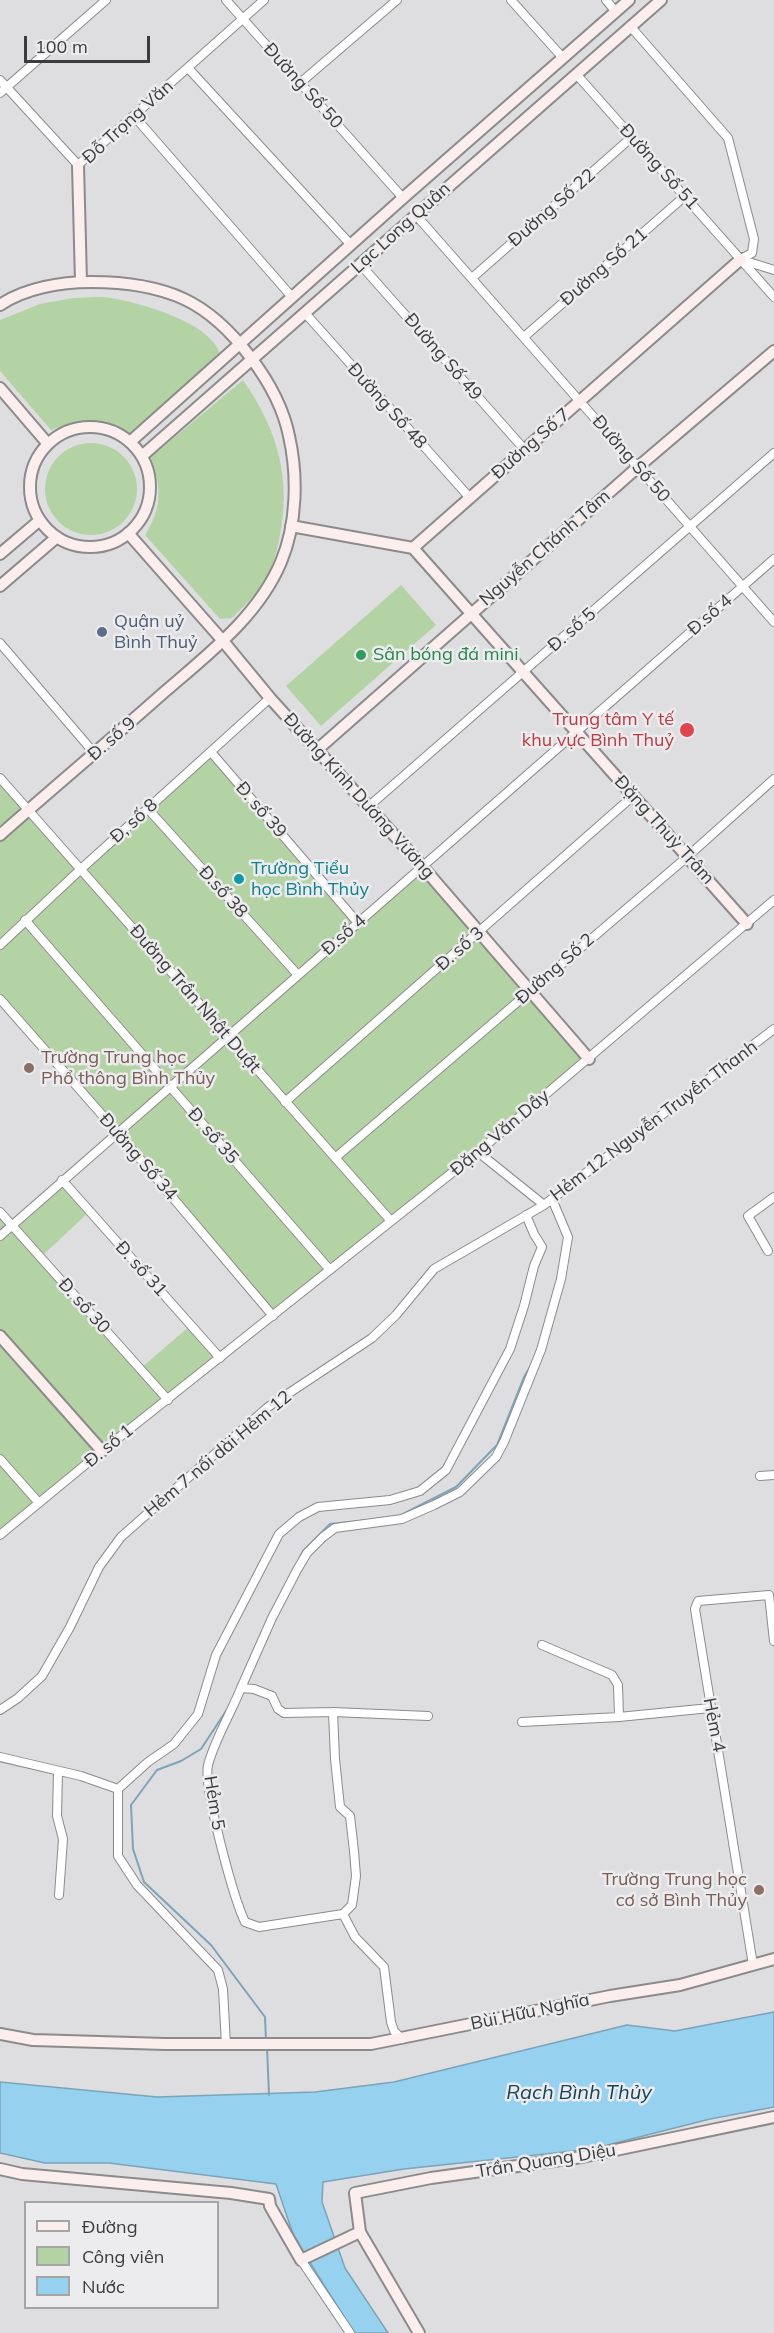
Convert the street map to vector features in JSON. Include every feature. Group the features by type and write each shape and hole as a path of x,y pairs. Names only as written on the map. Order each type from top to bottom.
{"street":[{"path":"0,93 106,0"},
{"name":"Đường Số 50","path":"226,0 403,198"},
{"name":"Đỗ Trọng Văn","path":"81,282 78,165 264,0"},
{"path":"300,82 397,0"},
{"path":"511,0 577,75"},
{"path":"606,0 728,138 754,239 752,253 741,259"},
{"name":"Lạc Long Quân","path":"130,442 239,343 629,0"},
{"name":"Lạc Long Quân","path":"142,456 661,0"},
{"path":"188,68 351,245"},
{"name":"Đường Số 51","path":"577,75 774,297"},
{"path":"0,80 78,165"},
{"path":"134,116 292,297"},
{"path":"486,126 501,141"},
{"name":"Đường Số 22","path":"472,279 632,137"},
{"name":"Đường Số 21","path":"524,337 685,196"},
{"path":"403,198 416,214"},
{"name":"Đường Số 50","path":"416,214 774,622"},
{"path":"741,259 774,270"},
{"name":"Đường Số 7","path":"413,548 741,259"},
{"name":"Đường Số 49","path":"360,264 525,450"},
{"path":"0,305 10,298 46,287 81,282 119,282 154,289 184,299 210,315 239,343"},
{"name":"Đường Số 48","path":"305,313 470,498"},
{"name":"Đ. số 9","path":"0,835 223,641 269,589 283,559 291,526 295,481 290,436 274,396 253,360 239,343"},
{"name":"Nguyễn Chánh Tâm","path":"318,749 638,467 774,351"},
{"path":"0,388 48,444"},
{"path":"80,428 98,428 115,433 130,442 142,456 149,478 149,499 141,518 128,533 112,543 93,547 75,545 57,537 40,520 32,505 30,489 32,472 38,457 48,444 63,433 80,428"},
{"name":"Đ. số 5","path":"368,807 774,453"},
{"path":"0,554 40,520"},
{"path":"291,526 413,548"},
{"name":"Đường Kinh Dương Vương","path":"128,533 270,698 422,866 589,1059"},
{"path":"0,586 57,537"},
{"name":"Đặng Thuỳ Trâm","path":"413,548 747,924"},
{"name":"Đ.số 4","path":"0,1236 774,559"},
{"path":"0,643 94,754"},
{"name":"Đ, số 8","path":"0,945 270,698"},
{"name":"Đ. số 39","path":"211,752 357,922"},
{"name":"Đường Trần Nhật Duật","path":"0,778 391,1221"},
{"name":"Đường Số 2","path":"335,1158 774,779"},
{"name":"Đ. số 3","path":"285,1102 633,796"},
{"name":"Đ.số 38","path":"148,809 298,975"},
{"name":"Đặng Văn Dầy","path":"220,1358 478,1152 774,900"},
{"name":"Đ. số 35","path":"25,920 330,1270"},
{"name":"Đường Số 34","path":"0,999 118,1133 273,1316"},
{"name":"Hẻm 12 Nguyễn Truyền Thanh","path":"478,1152 544,1205 774,1029"},
{"name":"Đ. số 31","path":"62,1180 220,1358"},
{"path":"768,1251 748,1216 774,1197"},
{"name":"Hẻm 5","path":"343,1914 259,1928 245,1922 239,1910 219,1835 207,1773 212,1756 272,1618 307,1553 335,1528 402,1520 460,1492 496,1457 542,1350 561,1279 568,1237 552,1199"},
{"name":"Hẻm 7 nối dài Hẻm 12","path":"0,1710 18,1698 42,1676 70,1628 99,1567 121,1537 268,1407 372,1338 396,1315 434,1269 544,1205"},
{"name":"Đ. số 30","path":"0,1212 168,1400"},
{"path":"0,2034 33,2040 226,2045 223,1989 218,1970 137,1885 118,1856 118,1789 148,1762 174,1744 198,1714 216,1655 279,1534 299,1517 318,1507 390,1500 420,1491 446,1470 510,1349 534,1266 543,1247 534,1234 526,1215"},
{"path":"0,1336 102,1451"},
{"name":"Đ. số 1","path":"0,1535 220,1358"},
{"path":"0,1459 39,1503"},
{"path":"760,1476 774,1475"},
{"name":"Hẻm 4","path":"753,1965 695,1609 698,1601 769,1595 774,1641"},
{"path":"542,1645 612,1675 618,1685 619,1717"},
{"path":"241,1688 254,1689 272,1696 278,1709 284,1713 333,1712 428,1716"},
{"path":"522,1722 619,1717 710,1708"},
{"path":"333,1712 340,1807 350,1816 356,1876 352,1905 343,1914 355,1937 384,1967 391,2022 394,2031 402,2039"},
{"path":"0,1757 81,1776 118,1789"},
{"path":"58,1772 57,1816 63,1839 59,1894"},
{"name":"Bùi Hữu Nghĩa","path":"226,2045 371,2044 599,1998 680,1985 774,1959"},
{"name":"Trần Quang Diệu","path":"419,2333 360,2232 355,2193 431,2178 582,2157 774,2117"},
{"path":"0,2169 22,2174 231,2193 269,2199 270,2206 350,2333"},
{"path":"304,2258 360,2232"}],"green space":[{"path":"73,298 111,298 156,309 203,332 214,343 220,354 129,434 109,425 90,422 81,422 51,430 0,371 0,320 40,304"},
{"path":"243,380 265,418 279,456 283,476 283,518 271,571 266,580 232,618 220,619 145,535 155,515 158,497 157,478 151,457"},
{"path":"91,443 108,447 123,457 133,472 137,489 133,506 123,521 108,531 91,535 74,531 59,521 49,506 45,489 49,472 59,457 74,447"},
{"name":"Sân bóng đá mini","path":"401,585 436,625 321,726 286,686"},
{"path":"211,756 355,924 422,866 589,1059 273,1316 0,999 0,778 81,869"},
{"path":"62,1180 90,1211 41,1257 141,1368 191,1325 220,1358 0,1535 0,1212 12,1225"}],"water":[{"name":"Rạch Bình Thủy","path":"774,2012 774,2107 710,2119 592,2149 404,2169 323,2182 322,2202 345,2268 388,2333 354,2333 294,2237 276,2184 109,2163 45,2163 0,2153 0,2082 157,2097 315,2092 394,2082 627,2025 675,2031"}],"waterway":[{"path":"399,1516 456,1487 497,1445 524,1377 533,1362"},
{"path":"299,1559 303,1551 330,1524 369,1520"},
{"path":"228,1708 201,1749 181,1761 157,1770 131,1805 133,1849 144,1882 211,1945 265,2017 266,2041"},
{"path":"267,2047 269,2095"}],"place":[{"name":"Quận uỷ Bình Thuỷ","path":"102,632"},
{"name":"Sân bóng đá mini","path":"361,655"},
{"name":"Trung tâm Y tế khu vực Bình Thuỷ","path":"687,730"},
{"name":"Trường Tiểu học Bình Thủy","path":"239,879"},
{"name":"Trường Trung học Phổ thông Bình Thủy","path":"29,1068"},
{"name":"Trường Trung học cơ sở Bình Thủy","path":"759,1890"}]}
